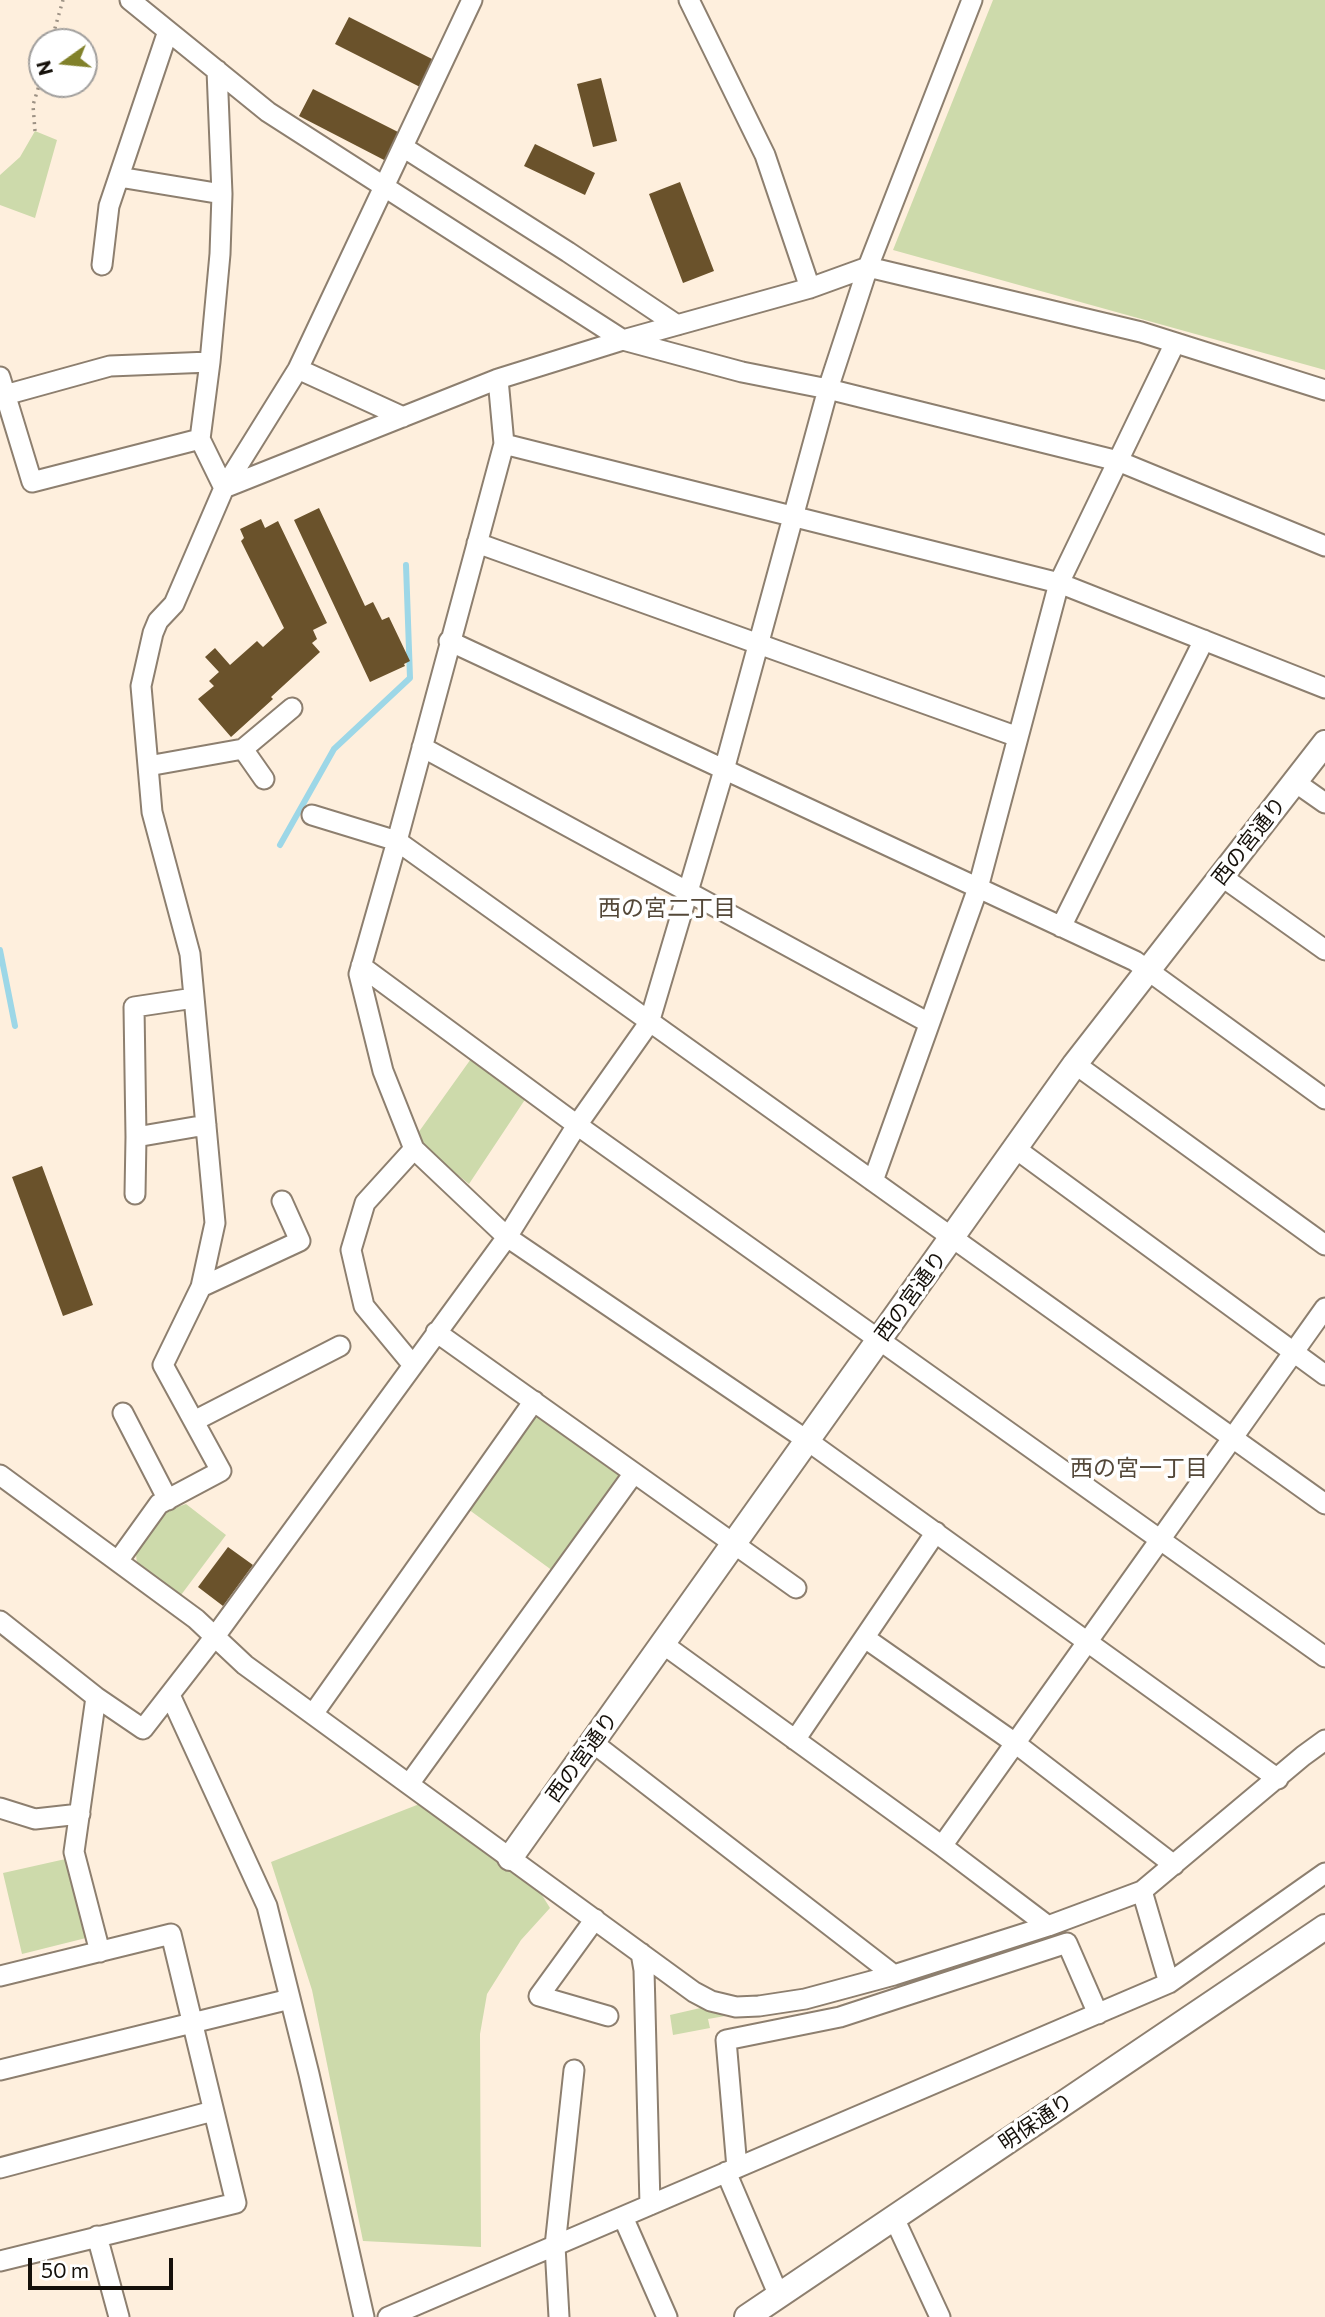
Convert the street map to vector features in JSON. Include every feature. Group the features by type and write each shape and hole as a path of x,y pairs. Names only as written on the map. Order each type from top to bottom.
{"street":[{"path":"130,0 268,112 623,340 742,372 828,389 1118,461 1325,546"},
{"path":"118,1561 159,1504 221,1471 163,1365 201,1287 215,1223 190,954 152,812 141,687 153,633 158,621 174,604 224,488 298,369 472,0"},
{"path":"689,0 765,155 810,288"},
{"path":"0,1621 96,1697 143,1729 216,1636 507,1237 578,1125 649,1023 724,770 828,389 868,267 972,0"},
{"path":"102,265 109,206 168,31"},
{"path":"217,70 222,194 220,254 200,439 224,488"},
{"path":"403,147 677,325"},
{"path":"119,177 222,194"},
{"path":"224,488 498,379 623,340 810,288 868,267 1142,332 1325,390"},
{"path":"873,1181 978,888 1059,583 1174,343"},
{"path":"200,439 32,482 3,386 110,366 210,362"},
{"path":"298,369 403,417"},
{"path":"498,379 505,444 359,974 383,1071 414,1149 507,1237 808,1441 1278,1779"},
{"path":"505,444 1059,583 1325,688"},
{"path":"477,543 1018,737"},
{"path":"1061,927 1204,640"},
{"path":"450,641 1135,961 1325,1099"},
{"path":"148,766 243,749 292,708"},
{"name":"西の宮通り","path":"510,1858 1075,1064 1325,743"},
{"path":"422,747 929,1023"},
{"path":"243,749 264,779"},
{"path":"1295,782 1325,803"},
{"path":"312,815 397,841 1325,1504"},
{"path":"1221,876 1325,950"},
{"path":"361,966 578,1125 1325,1657"},
{"path":"135,1194 134,1007 194,998"},
{"path":"1075,1064 1325,1245"},
{"path":"136,1137 206,1125"},
{"path":"412,1364 364,1306 351,1250 365,1203 414,1149"},
{"path":"1016,1149 1325,1375"},
{"path":"201,1287 300,1241 282,1201"},
{"path":"942,1846 1325,1308"},
{"path":"436,1332 796,1588"},
{"path":"194,1421 340,1346"},
{"path":"313,1714 534,1401"},
{"path":"123,1413 168,1500"},
{"path":"409,1784 634,1473"},
{"path":"0,1475 216,1636 245,1665 694,1992 711,2001 736,2007 805,1999 894,1975 1048,1926 1142,1891 1325,1740"},
{"path":"795,1740 936,1532"},
{"path":"865,1638 1015,1743 1174,1865"},
{"path":"663,1644 1048,1926"},
{"path":"170,1695 267,1906 364,2317"},
{"path":"96,1697 74,1852 100,1952"},
{"path":"592,1742 894,1975"},
{"path":"0,1808 35,1819 80,1814"},
{"path":"387,2317 1169,1983 1325,1873"},
{"path":"1142,1891 1169,1983"},
{"path":"594,1919 539,1996 608,2016"},
{"name":"明保通り","path":"747,2317 1325,1927"},
{"path":"0,1976 171,1934 236,2203 0,2262"},
{"path":"779,2295 731,2170 726,2040 840,2017 1067,1943 1098,2014"},
{"path":"641,1953 650,2205"},
{"path":"0,2070 290,1999"},
{"path":"559,2317 555,2246 574,2070"},
{"path":"0,2168 213,2111"},
{"path":"623,2217 667,2317"},
{"path":"894,2218 940,2317"},
{"path":"97,2236 119,2317"}],"path":[{"path":"55,28 63,0"},
{"path":"35,98 33,105 35,131"}],"green space":[{"path":"993,0 1325,0 1325,370 893,250"},
{"path":"35,131 57,140 35,218 0,205 0,175 20,157"},
{"path":"473,1056 528,1095 469,1184 424,1148 418,1133"},
{"path":"545,1414 619,1470 620,1480 553,1571 468,1509 530,1418"},
{"path":"186,1504 226,1535 181,1595 137,1565 136,1554 166,1511"},
{"path":"422,1803 540,1892 550,1908 521,1940 487,1994 480,2034 481,2247 363,2241 312,1990 271,1862"},
{"path":"70,1858 90,1937 22,1954 3,1873"},
{"path":"709,2006 731,2015 708,2019 710,2028 673,2035 670,2015"}],"building":[{"path":"349,17 436,61 422,88 335,44"},
{"path":"601,78 617,141 593,147 577,84"},
{"path":"313,89 400,133 386,161 299,116"},
{"path":"535,144 595,173 585,195 524,166"},
{"path":"680,182 714,271 683,283 649,194"},
{"path":"319,508 365,606 373,602 382,620 389,617 410,661 404,664 405,666 370,682 294,520"},
{"path":"261,519 265,528 278,521 327,623 313,630 317,639 312,643 320,652 231,737 198,699 214,686 209,681 219,672 205,657 215,648 230,665 257,641 263,647 284,628 241,541 244,538 240,529"},
{"path":"42,1166 93,1305 63,1316 12,1177"},
{"path":"228,1547 253,1565 223,1606 198,1587"}],"waterway":[{"path":"280,845 334,749 410,678 406,565"},
{"path":"0,950 15,1026"}],"district":[{"name":"西の宮二丁目","path":"667,908"},
{"name":"西の宮一丁目","path":"1139,1468"}]}
